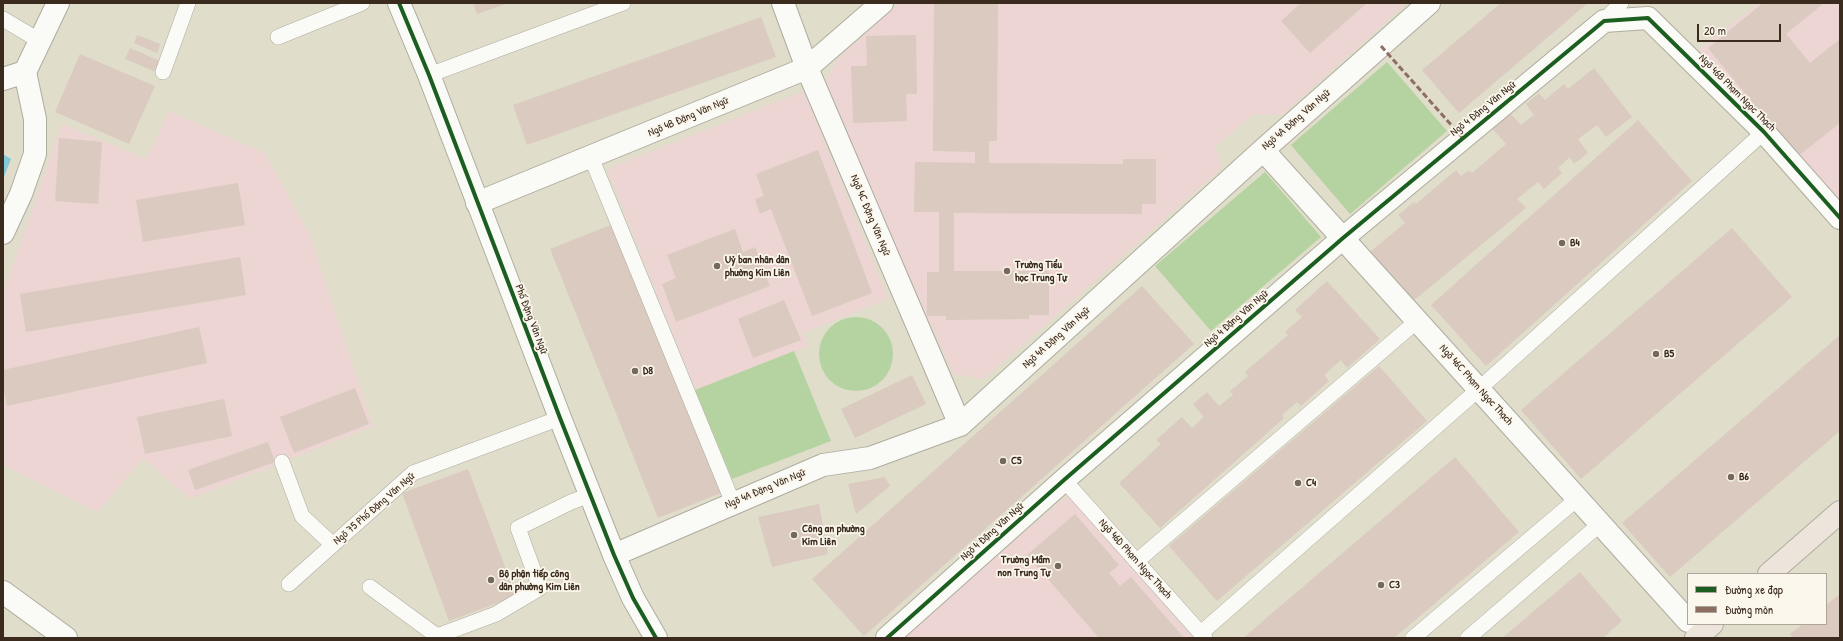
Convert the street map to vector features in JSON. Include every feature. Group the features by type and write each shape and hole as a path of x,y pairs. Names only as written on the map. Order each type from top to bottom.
{"main road":[{"path":"1770,573 1840,512"}],"street":[{"path":"3,233 21,194 35,154 35,119 25,72 58,3"},
{"name":"Phố Đặng Văn Ngữ","path":"399,3 429,75 477,203 614,555 633,598 655,637"},
{"name":"Ngõ 4C Đặng Văn Ngữ","path":"783,3 807,68 960,425"},
{"name":"Ngõ 4B Đặng Văn Ngữ","path":"477,203 591,158 807,68 882,3"},
{"name":"Ngõ 4A Đặng Văn Ngữ","path":"614,555 823,465 870,458 960,425 1263,150 1429,3"},
{"name":"Ngõ 46B Phạm Ngọc Thạch","path":"1604,21 1648,18 1764,132 1840,218"},
{"name":"Ngõ 4 Đặng Văn Ngữ","path":"887,638 1064,480 1342,238 1604,21"},
{"path":"3,79 25,72"},
{"name":"Ngõ 46C Phạm Ngọc Thạch","path":"1263,150 1600,524 1687,617"},
{"path":"3,592 66,638"}],"lane":[{"path":"163,72 188,3"},
{"path":"278,37 362,3"},
{"path":"429,75 623,3"},
{"path":"1604,21 1621,3"},
{"path":"3,20 40,40"},
{"path":"1203,635 1764,132"},
{"path":"591,158 732,503"},
{"path":"1137,561 1418,321"},
{"name":"Ngõ 75 Phố Đặng Văn Ngữ","path":"289,584 413,474 560,418"},
{"path":"282,462 302,516 332,545"},
{"name":"Ngõ 46D Phạm Ngọc Thạch","path":"1064,480 1203,635"},
{"path":"370,587 437,636 496,614 540,588 518,528 571,502 590,495"},
{"path":"1413,638 1577,498"},
{"path":"1468,638 1600,524"}],"shaded area":[{"name":"Trường Tiểu học Trung Tự","path":"899,3 1407,3 1282,115 1253,114 1215,147 1222,168 984,379 953,374 824,85 837,60"},
{"path":"1759,3 1840,3 1840,209 1768,130 1699,49"},
{"path":"804,91 888,299 803,333 808,346 695,390 607,169"},
{"path":"169,111 265,153 310,236 373,426 190,499 143,458 98,512 3,465 3,293 62,124 146,159"},
{"name":"Trường Mầm non Trung Tự","path":"1068,495 1193,638 902,638"}],"green space":[{"path":"1387,62 1447,131 1350,214 1291,145"},
{"path":"1265,172 1321,237 1211,331 1155,266"},
{"path":"849,317 863,317 877,323 887,333 893,347 891,368 887,375 877,385 863,391 849,391 835,385 825,375 819,361 819,347 825,333 835,323"},
{"path":"794,351 831,441 732,479 695,390"}],"water":[{"path":"3,154 11,159 3,179"}],"building":[{"path":"473,3 509,3 477,14"},
{"path":"934,3 998,3 997,141 989,141 989,163 1123,164 1123,159 1156,159 1156,204 1142,204 1142,214 954,213 954,271 1049,271 1049,315 1029,315 1029,319 946,320 946,316 927,316 927,272 939,272 939,212 914,212 915,162 975,163 975,152 933,151"},
{"path":"1301,3 1367,3 1310,53 1281,21"},
{"path":"1501,3 1588,3 1459,113 1422,70"},
{"path":"1763,3 1824,3 1786,34 1810,63 1840,39 1840,123 1797,157 1708,48"},
{"path":"761,17 776,57 527,145 513,105"},
{"path":"137,35 160,44 157,53 134,43"},
{"path":"916,35 917,94 906,94 907,121 853,123 851,66 867,66 866,36"},
{"path":"130,48 160,61 156,72 125,59"},
{"path":"80,54 155,86 129,144 55,112"},
{"path":"1594,68 1632,117 1606,137 1597,125 1578,139 1588,153 1574,164 1570,157 1558,168 1562,173 1544,189 1538,182 1517,199 1526,208 1412,302 1370,252 1405,223 1398,215 1414,202 1416,204 1456,170 1461,176 1469,170 1472,173 1506,144 1491,127 1509,112 1521,125 1534,115 1526,104 1539,93 1545,100 1564,84 1568,89"},
{"name":"B4","path":"1638,120 1692,181 1486,366 1431,305"},
{"path":"59,138 102,142 98,204 55,201"},
{"path":"818,150 872,293 812,316 771,209 760,214 755,199 764,196 756,174"},
{"path":"238,183 245,225 143,242 136,200"},
{"name":"D8","path":"613,224 721,493 658,518 550,249"},
{"name":"B5","path":"1732,228 1792,297 1581,479 1521,410"},
{"name":"Uỷ ban nhân dân phường Kim Liên","path":"735,229 743,252 755,247 770,286 676,322 662,284 676,278 667,255"},
{"path":"240,257 246,295 26,332 20,294"},
{"path":"1327,281 1380,339 1347,368 1341,360 1324,375 1329,381 1301,406 1297,402 1282,415 1284,418 1160,528 1119,483 1161,444 1156,440 1182,417 1192,428 1204,417 1193,404 1207,392 1219,406 1233,395 1230,391 1248,376 1245,372 1288,335 1285,332 1302,317 1295,310"},
{"name":"C5","path":"1142,286 1194,344 864,636 812,579"},
{"path":"784,300 801,340 753,358 738,319"},
{"path":"199,327 207,363 7,406 3,386 3,370"},
{"name":"B6","path":"1840,335 1840,431 1670,577 1622,523"},
{"name":"C4","path":"1379,366 1427,421 1217,601 1169,546"},
{"path":"912,375 926,404 855,438 841,409"},
{"path":"355,388 369,424 294,453 280,417"},
{"path":"224,399 232,436 145,454 137,417"},
{"path":"268,442 275,462 195,490 188,470"},
{"name":"C3","path":"1455,457 1519,532 1394,638 1243,638"},
{"path":"468,469 516,596 449,621 402,493"},
{"path":"885,477 890,486 856,514 848,484"},
{"name":"Công an phường Kim Liên","path":"819,504 828,554 772,567 758,517"},
{"path":"1075,514 1119,565 1109,573 1120,586 1131,577 1184,638 1099,638 1027,555"},
{"path":"1580,572 1622,621 1603,638 1502,638"},
{"path":"1840,594 1840,638 1793,638 1790,634 1802,625 1827,625 1827,604"}],"marked path":[{"path":"1381,46 1462,137"}],"cycle path":[{"path":"399,3 429,75 614,555 633,598 656,638"},
{"path":"887,638 1064,480 1343,238 1604,21 1648,18 1764,132 1840,218"}],"place":[{"name":"B4","path":"1562,243"},
{"name":"Uỷ ban nhân dân phường Kim Liên","path":"717,266"},
{"name":"Trường Tiểu học Trung Tự","path":"1007,271"},
{"name":"B5","path":"1656,354"},
{"name":"D8","path":"635,371"},
{"name":"C5","path":"1003,461"},
{"name":"B6","path":"1731,477"},
{"name":"C4","path":"1298,483"},
{"name":"Công an phường Kim Liên","path":"794,535"},
{"name":"Trường Mầm non Trung Tự","path":"1058,566"},
{"name":"Bộ phận tiếp công dân phường Kim Liên","path":"491,580"},
{"name":"C3","path":"1381,585"}]}
